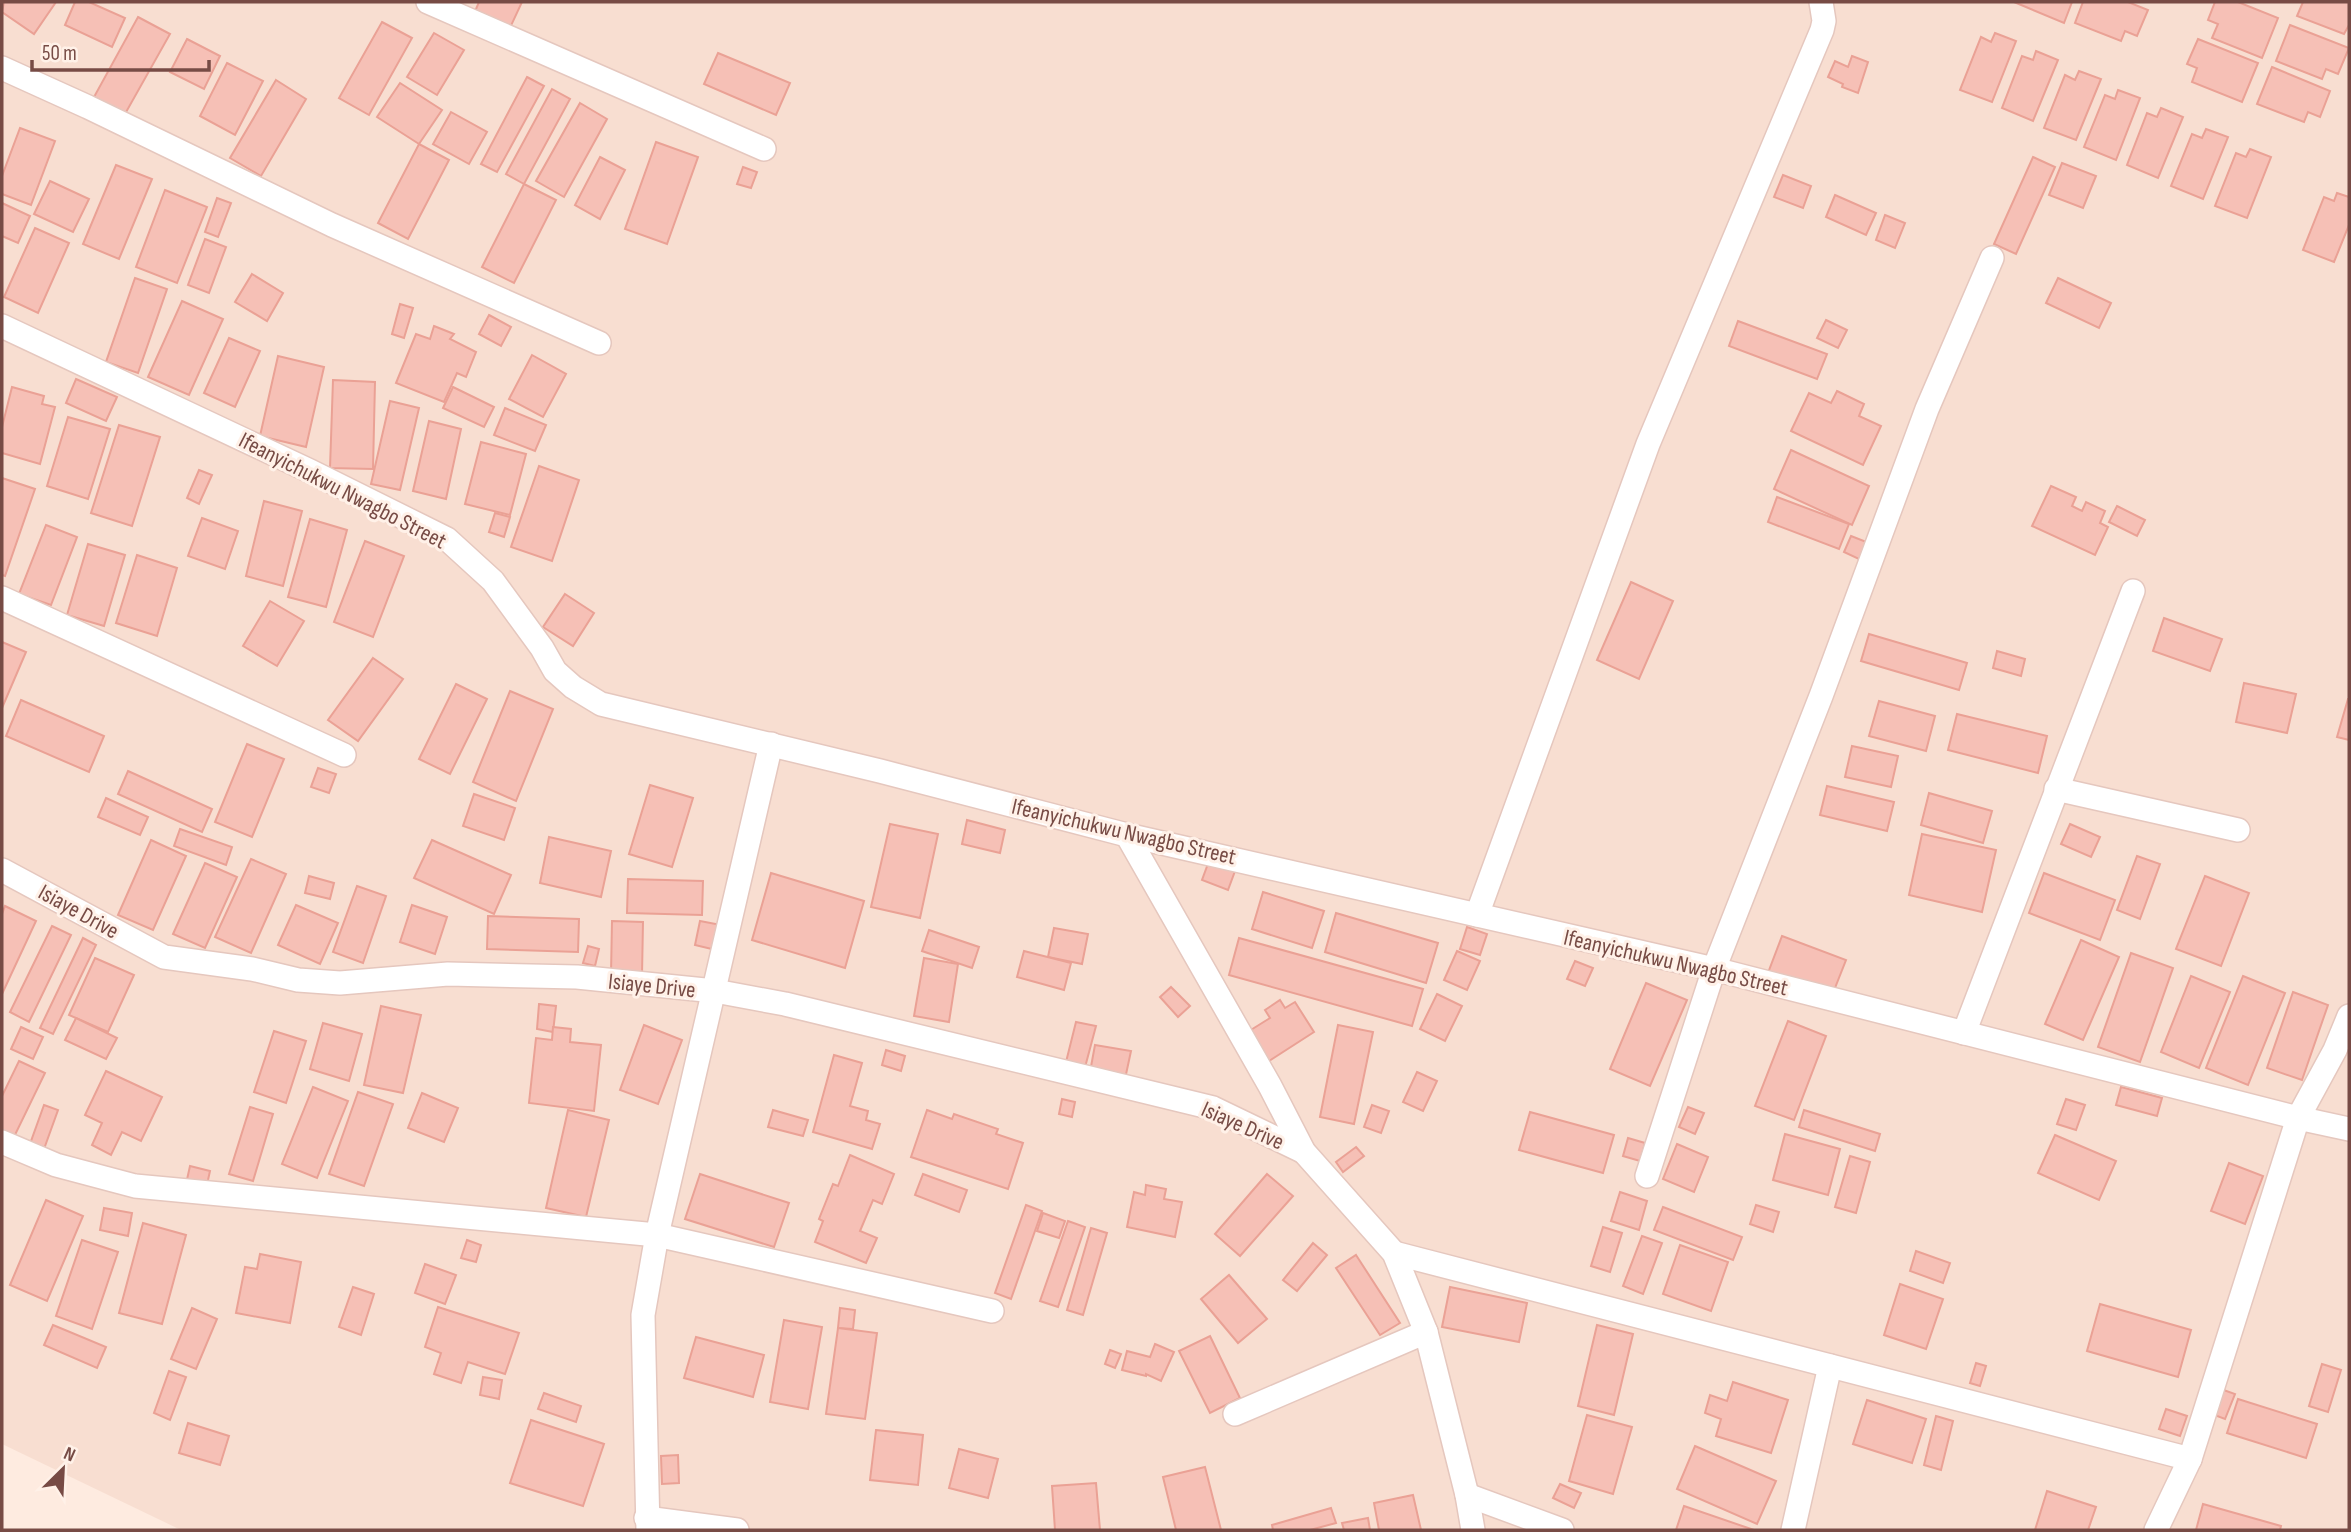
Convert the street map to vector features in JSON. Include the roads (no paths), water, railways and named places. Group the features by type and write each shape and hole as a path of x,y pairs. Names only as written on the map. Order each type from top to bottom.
{"street":[{"path":"428,2 764,149"},
{"path":"1477,915 1648,444 1822,30 1824,21 1821,2"},
{"path":"2,68 332,225 599,344"},
{"path":"1647,1176 1714,969 1821,696 1927,409 1992,258"},
{"name":"Ifeanyichukwu Nwagbo Street","path":"2,326 310,471 447,539 493,581 542,648 555,671 573,687 601,704 771,744 1127,835 1714,969 2349,1129"},
{"path":"1964,1033 2133,592"},
{"path":"2,598 344,755"},
{"path":"737,1530 647,1524 643,1315 657,1235 771,744"},
{"path":"2056,789 2238,830"},
{"path":"1127,835 1270,1086 1304,1152 1394,1253 1426,1332 1468,1495 1473,1530"},
{"name":"Isiaye Drive","path":"2,870 164,957 252,969 298,980 340,983 448,974 577,976 715,991 799,1007 1213,1108 1304,1152"},
{"path":"2156,1530 2190,1459 2298,1118 2335,1049 2349,1016"},
{"path":"2,1142 56,1165 135,1186 657,1235 992,1311"},
{"path":"1394,1253 2190,1459"},
{"path":"1235,1414 1426,1332"},
{"path":"1793,1530 1830,1366"},
{"path":"1468,1495 1562,1530"}]}
